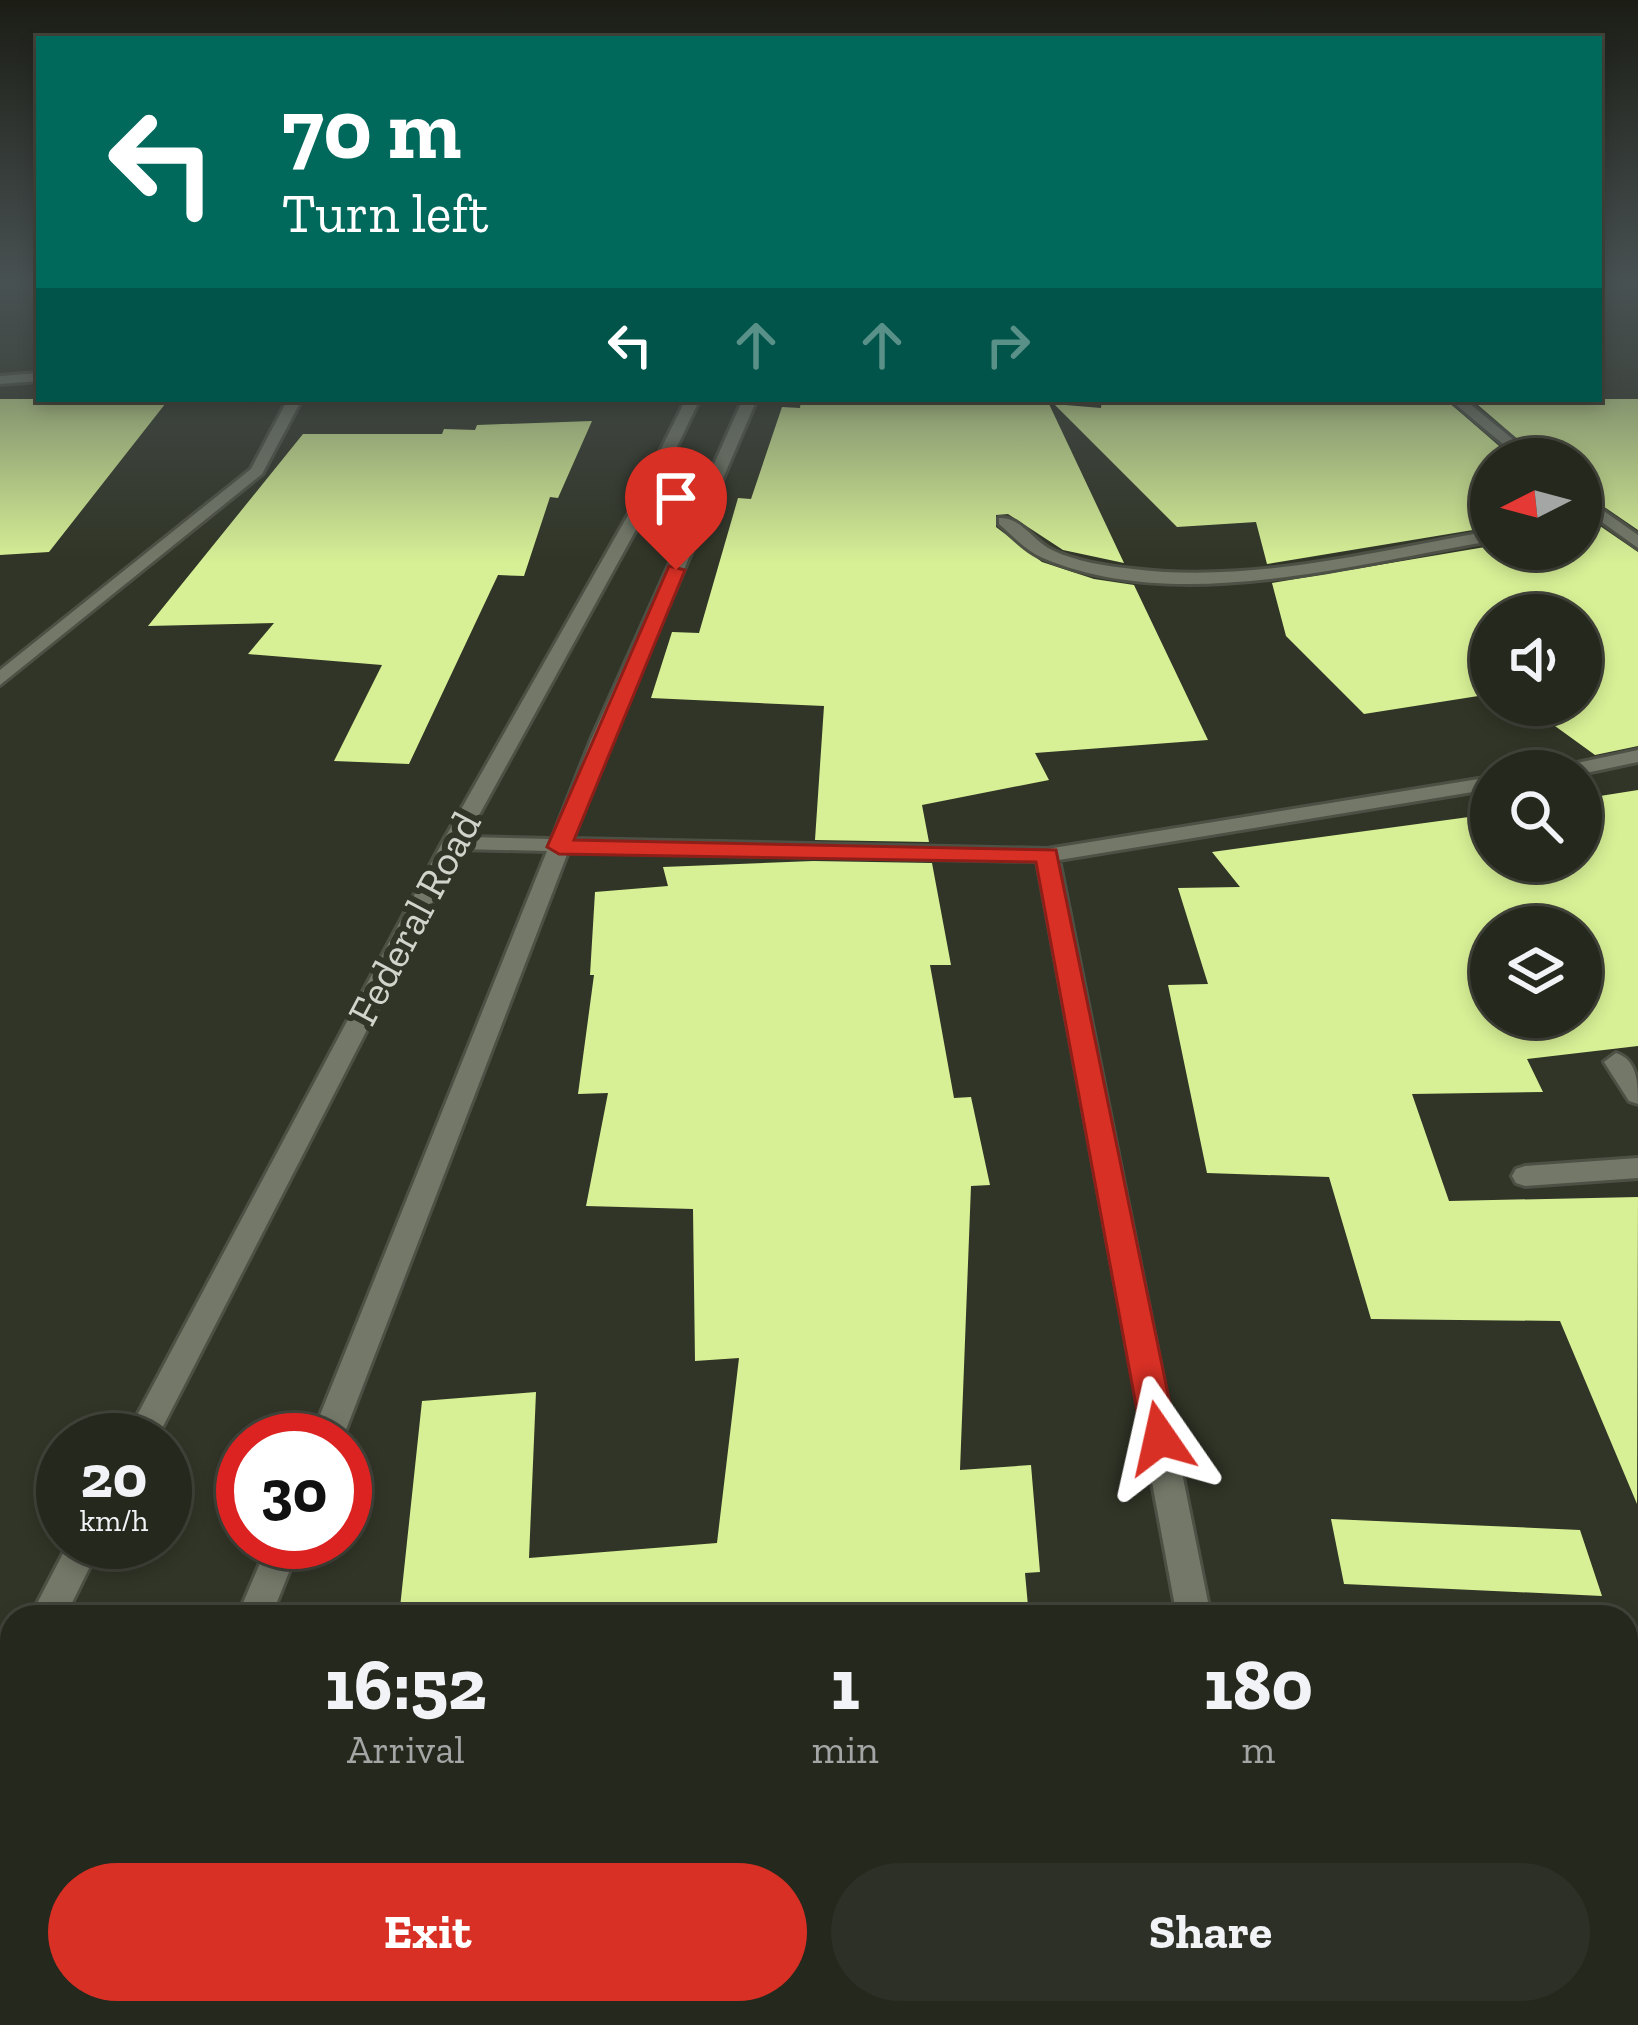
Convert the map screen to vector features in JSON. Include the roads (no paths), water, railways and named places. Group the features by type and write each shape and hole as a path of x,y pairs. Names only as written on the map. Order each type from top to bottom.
{"street":[{"path":"0,380 36,377"},
{"path":"0,679 257,471 293,402"},
{"name":"Federal Road","path":"154,1413 453,843 636,515 692,402"},
{"path":"337,1413 559,847 749,402"},
{"path":"1460,402 1504,438"},
{"path":"1604,519 1638,543"},
{"path":"1005,521 1045,554 1142,578 1237,575 1470,539"},
{"path":"1602,763 1638,756"},
{"path":"453,843 1047,855 1470,786"},
{"path":"1047,855 1193,1605"},
{"path":"1616,1062 1638,1094"},
{"path":"1525,1176 1638,1168"},
{"path":"53,1605 72,1569"},
{"path":"259,1605 274,1569"}]}
